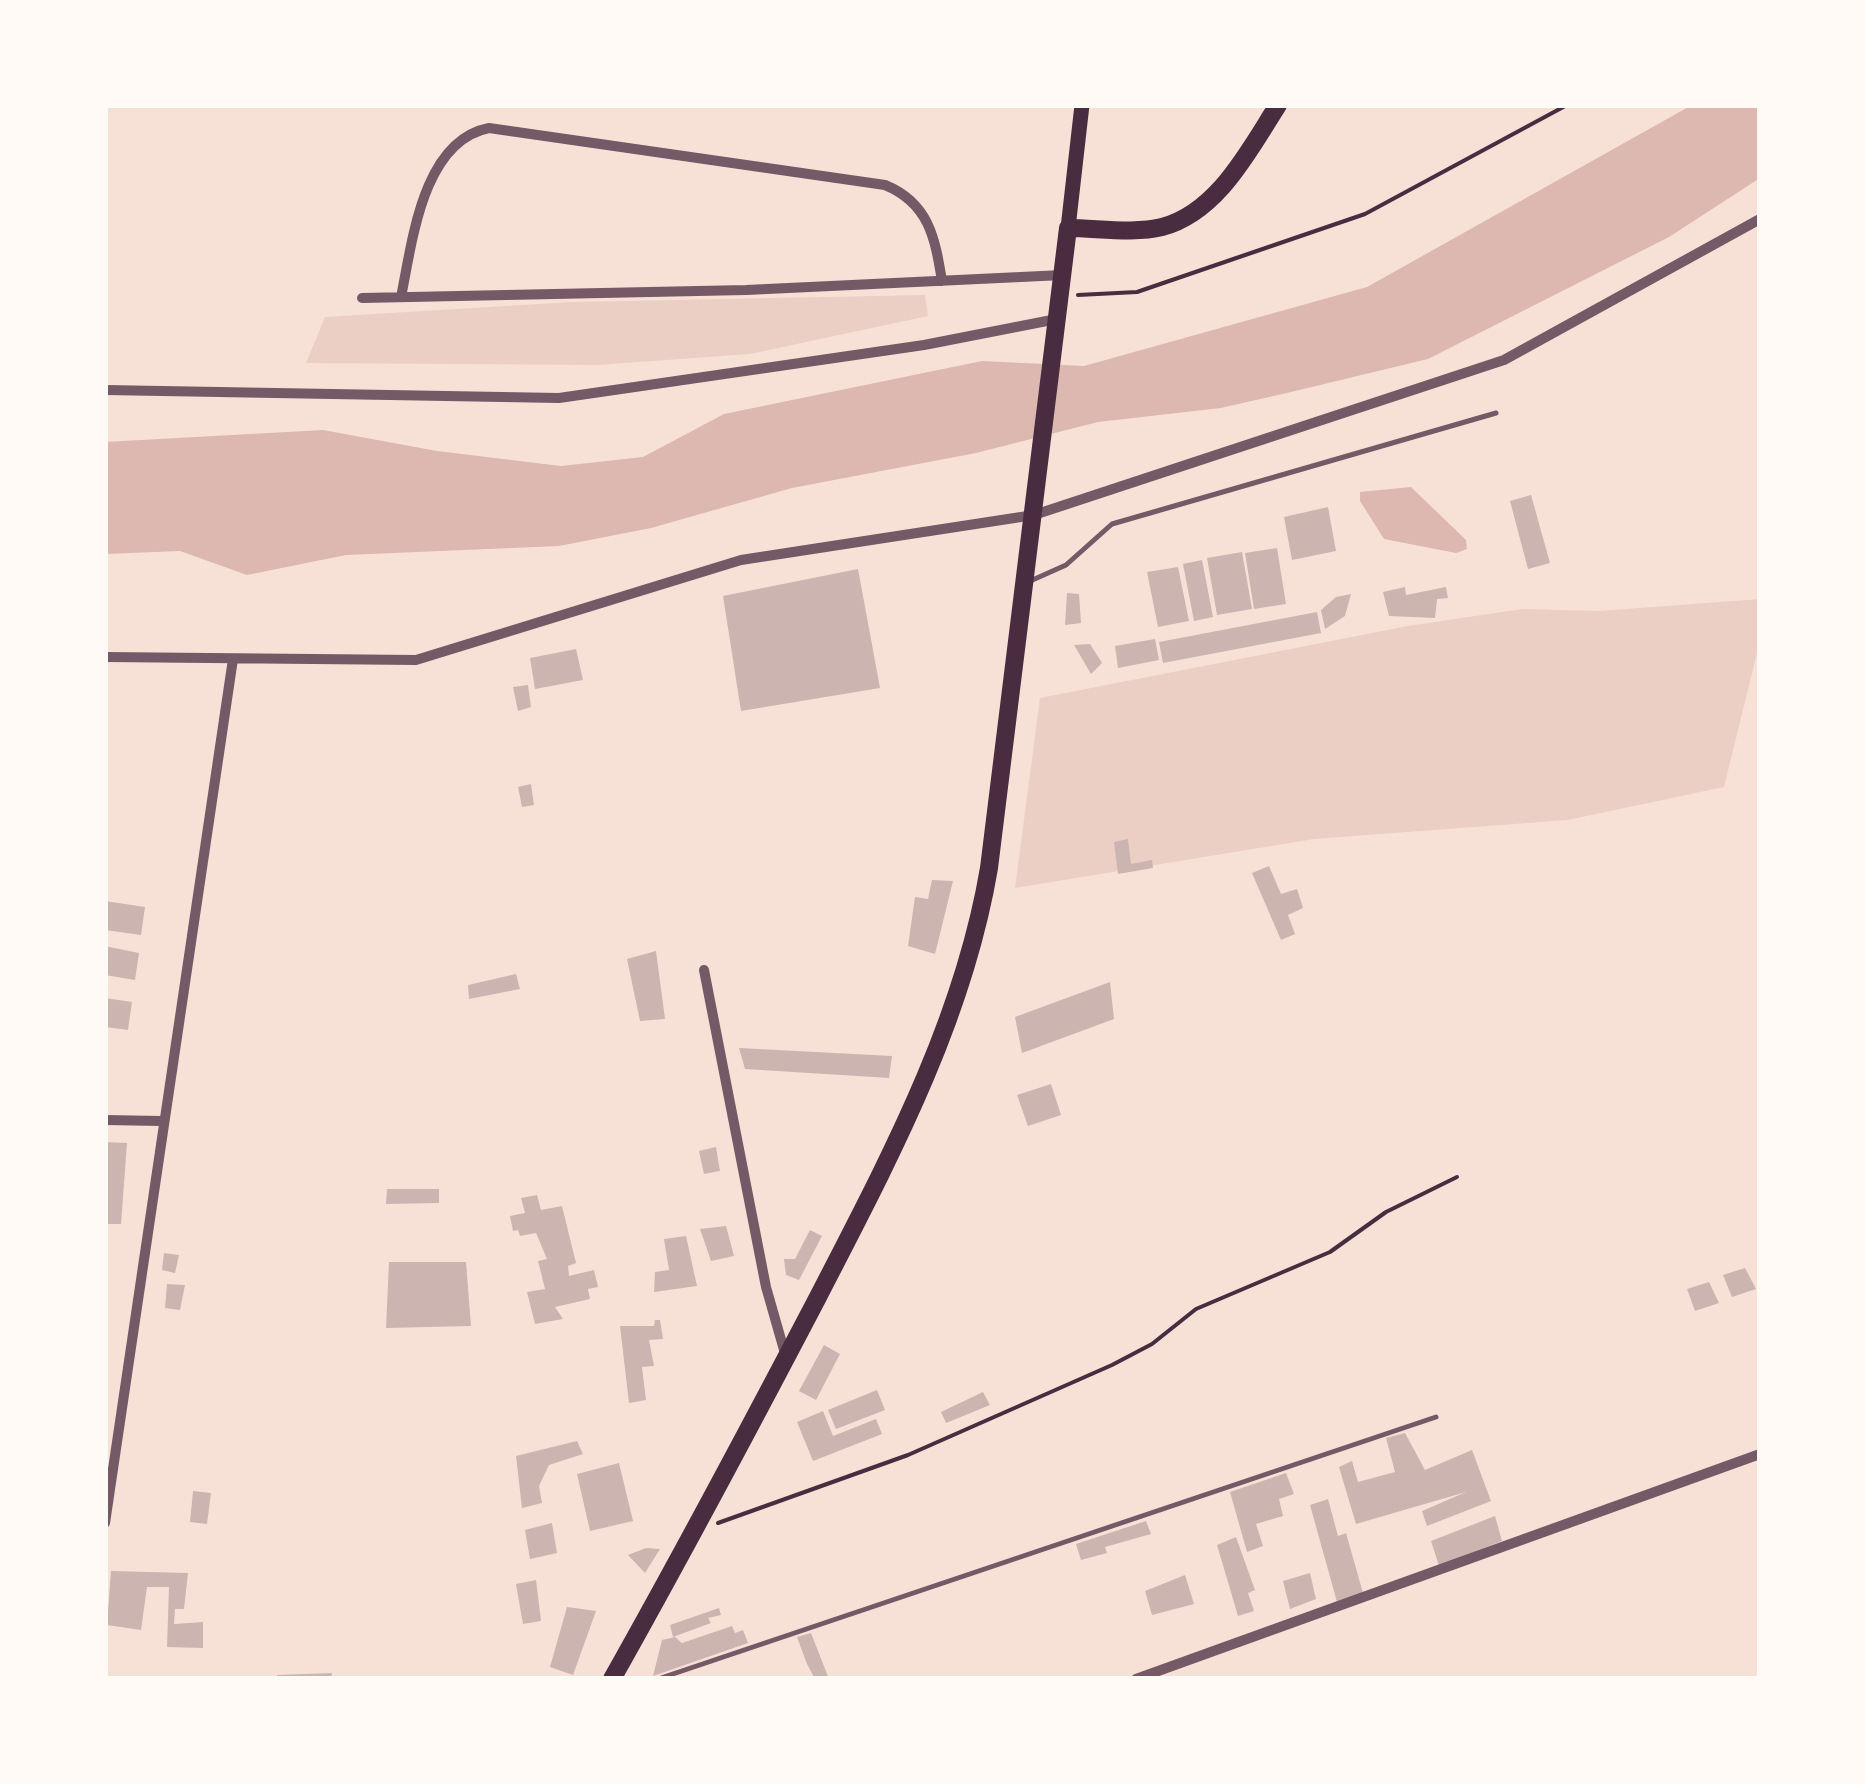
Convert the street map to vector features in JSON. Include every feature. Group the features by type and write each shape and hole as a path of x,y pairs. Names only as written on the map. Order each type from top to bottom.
{"main road":[{"path":"612,1679 786,1358 931,1067 968,967 989,868 1082,105"},
{"path":"1068,228 1160,228 1196,212 1239,166 1278,105"}],"street":[{"path":"401,297 417,221 436,171 464,138 489,128 885,185 914,203 927,220 942,281"},
{"path":"105,657 416,660 741,560 1034,515 1504,360 1760,219"},
{"path":"362,298 1062,275"},
{"path":"105,390 559,398 924,345 1057,319"},
{"path":"105,1524 233,659"},
{"path":"704,970 766,1287 786,1358"},
{"path":"105,1120 162,1121"},
{"path":"1136,1679 1760,1454"}],"lane":[{"path":"1025,582 1051,575 1112,524 1496,414"},
{"path":"658,1679 1436,1417"}],"path":[{"path":"1060,294 1138,292 1365,214 1567,105"},
{"path":"696,1528 741,1518 908,1455 1112,1365 1152,1344 1196,1309 1330,1252 1386,1212 1457,1177"}],"shaded area":[{"path":"1692,105 1760,105 1760,178 1669,237 1428,359 1221,408 1098,422 976,453 792,488 651,528 559,546 346,555 247,575 180,551 105,554 105,442 323,430 437,451 561,466 643,457 724,414 982,361 1084,366 1367,287"},
{"path":"925,295 928,316 750,354 597,365 306,363 325,317 571,302"},
{"path":"1411,487 1466,540 1467,549 1456,553 1384,539 1360,501 1360,492"},
{"path":"1760,599 1760,641 1724,787 1568,820 1314,839 1015,888 1040,698 1408,626 1522,609 1599,611"}],"building":[{"path":"1531,495 1550,563 1528,569 1510,501"},
{"path":"1328,507 1336,551 1292,560 1284,517"},
{"path":"1277,548 1286,604 1254,609 1245,553"},
{"path":"1242,552 1252,609 1217,615 1207,558"},
{"path":"1202,560 1213,617 1194,621 1183,564"},
{"path":"1178,567 1189,621 1158,627 1147,572"},
{"path":"858,569 880,688 741,711 723,596"},
{"path":"1405,587 1406,595 1446,587 1448,598 1437,599 1435,618 1389,616 1383,592"},
{"path":"1067,593 1079,594 1081,623 1065,625"},
{"path":"1351,594 1345,616 1325,629 1321,610 1336,597"},
{"path":"1317,612 1321,633 1163,663 1159,642"},
{"path":"1155,639 1159,660 1118,668 1115,646"},
{"path":"1090,644 1102,663 1091,674 1074,645"},
{"path":"576,649 583,680 535,689 530,658"},
{"path":"528,685 531,707 518,711 513,687"},
{"path":"531,784 534,805 522,807 518,787"},
{"path":"1128,839 1131,864 1152,860 1153,868 1118,874 1114,842"},
{"path":"1269,866 1281,894 1297,889 1303,908 1288,915 1295,934 1281,940 1252,873"},
{"path":"932,880 953,881 935,954 908,946 915,897 928,899"},
{"path":"105,901 145,907 141,935 105,930"},
{"path":"105,946 139,953 135,980 105,975"},
{"path":"656,951 665,1019 640,1021 627,959"},
{"path":"516,974 520,989 469,999 468,985"},
{"path":"1110,982 1114,1019 1022,1053 1015,1017"},
{"path":"105,998 132,1002 128,1030 105,1027"},
{"path":"739,1048 892,1056 889,1078 745,1069"},
{"path":"1051,1084 1061,1115 1028,1126 1017,1095"},
{"path":"105,1142 127,1143 121,1224 105,1224"},
{"path":"716,1147 720,1171 704,1174 699,1151"},
{"path":"387,1189 439,1189 439,1203 386,1204"},
{"path":"537,1195 541,1210 562,1206 576,1263 568,1266 569,1276 594,1270 598,1287 588,1289 590,1299 555,1307 563,1319 535,1324 527,1292 545,1289 538,1261 547,1259 536,1233 520,1236 518,1230 513,1231 510,1216 525,1213 521,1198"},
{"path":"726,1226 734,1256 711,1261 700,1229"},
{"path":"810,1230 822,1236 799,1280 786,1275 784,1259 795,1259"},
{"path":"686,1236 697,1286 654,1292 655,1272 669,1270 664,1239"},
{"path":"164,1253 179,1255 175,1273 162,1270"},
{"path":"389,1262 466,1262 471,1326 386,1328"},
{"path":"1745,1268 1756,1289 1732,1297 1723,1275"},
{"path":"1709,1282 1719,1303 1695,1311 1687,1289"},
{"path":"167,1284 185,1285 180,1310 165,1308"},
{"path":"655,1320 660,1320 663,1339 649,1340 654,1366 642,1367 646,1400 629,1403 620,1326 654,1326"},
{"path":"824,1345 840,1354 816,1400 799,1391"},
{"path":"877,1390 885,1410 836,1429 828,1410"},
{"path":"983,1392 990,1405 946,1423 941,1412"},
{"path":"823,1411 833,1436 876,1419 882,1434 813,1461 797,1422"},
{"path":"1405,1433 1425,1470 1472,1450 1491,1501 1427,1526 1422,1511 1466,1492 1356,1524 1339,1467 1352,1461 1358,1482 1395,1472 1386,1438"},
{"path":"577,1441 583,1454 549,1465 539,1486 542,1503 522,1508 516,1456"},
{"path":"619,1463 633,1521 590,1531 577,1474"},
{"path":"1286,1473 1294,1494 1279,1499 1283,1516 1256,1524 1263,1546 1247,1552 1230,1492"},
{"path":"193,1491 211,1493 207,1524 190,1522"},
{"path":"1328,1499 1338,1536 1346,1533 1363,1593 1337,1602 1310,1505"},
{"path":"1495,1516 1502,1541 1439,1566 1431,1541"},
{"path":"1146,1521 1151,1534 1105,1547 1107,1553 1081,1560 1076,1544"},
{"path":"552,1523 557,1553 530,1559 525,1530"},
{"path":"1236,1537 1255,1590 1248,1593 1254,1611 1238,1616 1217,1545"},
{"path":"646,1548 660,1549 645,1573 628,1555"},
{"path":"111,1571 188,1573 184,1609 175,1609 174,1624 203,1622 203,1648 167,1647 169,1587 147,1587 141,1630 107,1625"},
{"path":"1310,1573 1316,1599 1290,1609 1283,1581"},
{"path":"1185,1575 1194,1604 1152,1615 1145,1591"},
{"path":"536,1580 541,1621 523,1624 516,1584"},
{"path":"567,1607 596,1611 573,1675 550,1667"},
{"path":"719,1608 721,1615 708,1618 711,1623 673,1637 670,1625"},
{"path":"732,1626 735,1633 743,1630 748,1643 653,1676 662,1640 675,1637 682,1643"},
{"path":"811,1633 829,1679 815,1679 807,1664 797,1637"},
{"path":"332,1673 331,1679 277,1679 277,1675"}]}
